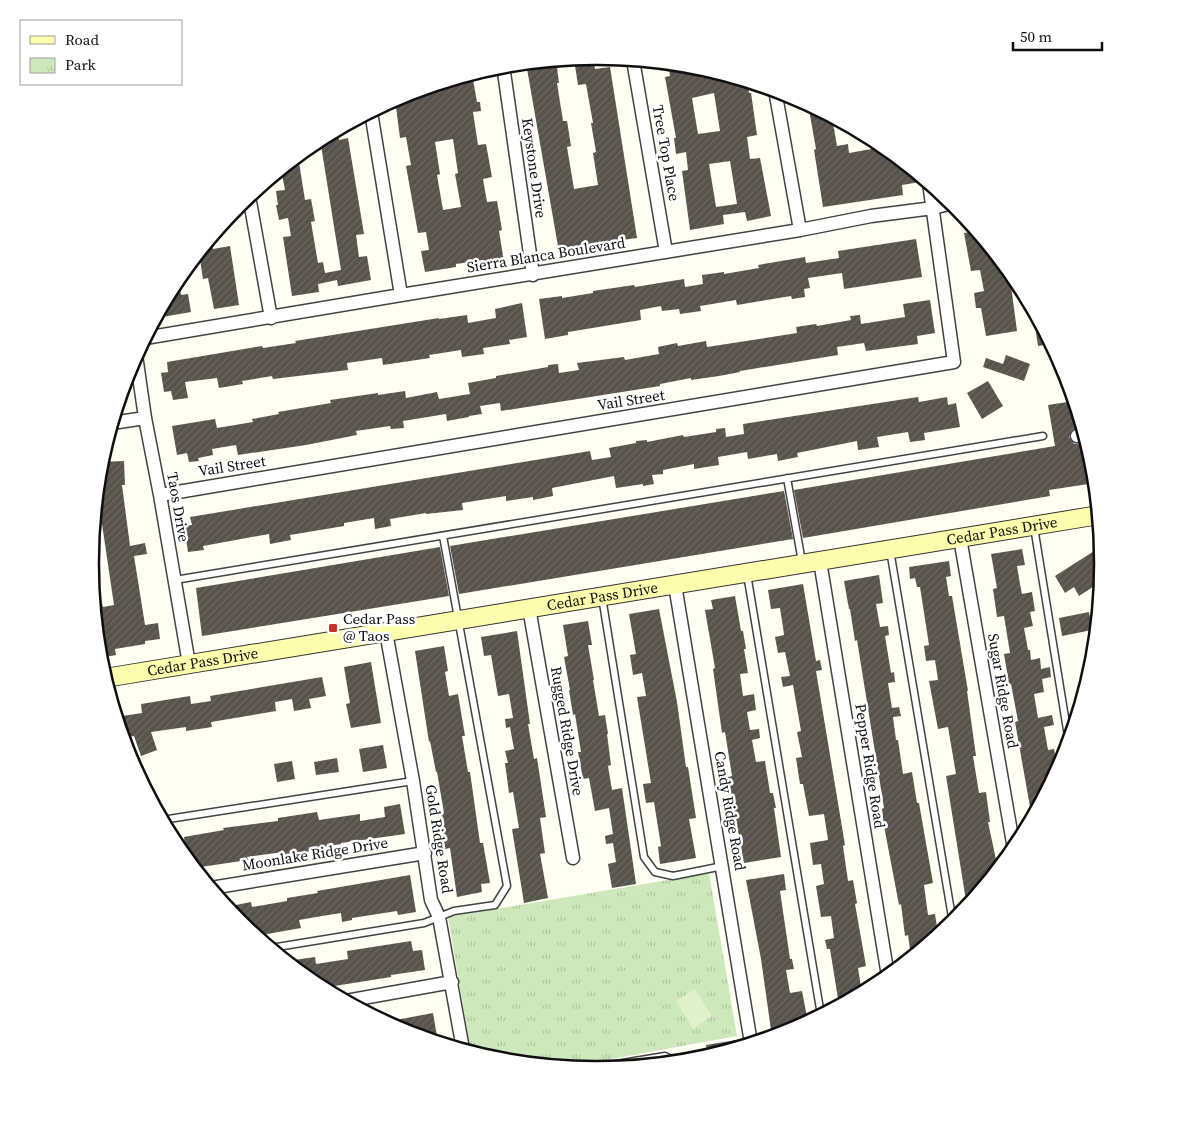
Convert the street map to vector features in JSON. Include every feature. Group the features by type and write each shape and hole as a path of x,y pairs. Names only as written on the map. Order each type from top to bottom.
{"street":[{"name":"Tree Top Place","path":"634,66 666,252"},
{"name":"Keystone Drive","path":"504,74 533,275"},
{"path":"777,99 800,230"},
{"path":"372,118 401,295"},
{"path":"930,194 932,208"},
{"path":"251,205 270,318"},
{"name":"Sierra Blanca Boulevard","path":"153,337 943,205"},
{"name":"Vail Street","path":"160,495 954,362 932,208"},
{"name":"Taos Drive","path":"138,368 189,664"},
{"path":"119,422 145,418"},
{"name":"Cedar Pass Drive","path":"112,677 1092,516"},
{"name":"Sugar Ridge Road","path":"960,538 1012,838"},
{"name":"Pepper Ridge Road","path":"820,561 887,967"},
{"name":"Candy Ridge Road","path":"675,585 750,1037"},
{"name":"Rugged Ridge Drive","path":"529,608 573,858"},
{"name":"Gold Ridge Road","path":"386,632 413,781 431,900 439,917 452,982 461,1042"},
{"name":"Moonlake Ridge Drive","path":"218,887 425,853"},
{"path":"356,999 452,982"}],"lane":[{"path":"175,580 1043,436"},
{"path":"787,478 802,564"},
{"path":"1034,526 1067,727"},
{"path":"279,947 424,923 454,911 495,905 507,886 443,536"},
{"path":"890,549 951,913"},
{"path":"747,573 820,1008"},
{"path":"602,596 644,857 655,872 673,876 723,866"},
{"path":"169,819 413,781"}],"green space":[{"path":"709,873 737,1036 602,1061 531,1057 470,1044 448,917"},
{"path":"695,989 712,1016 693,1029 676,1001"}],"building":[{"path":"594,65 595,69 610,67 637,238 593,244 594,246 559,252 527,70 557,67 559,83 557,83 563,121 567,121 571,146 567,147 574,189 598,185 593,153 596,152 591,123 593,123 586,84 578,85 575,66"},
{"path":"669,70 749,89 749,93 751,93 757,135 747,137 750,159 760,158 771,216 747,221 745,212 723,215 724,224 690,230 682,171 688,170 686,152 676,154 674,138 676,138 665,77 670,76","holes":["714,93 720,131 698,134 692,98","730,161 737,204 716,207 709,164"]},
{"path":"473,81 477,102 480,102 481,111 473,112 478,145 486,144 492,177 483,179 487,202 497,201 502,230 499,231 504,262 484,264 483,260 456,264 456,267 425,272 421,251 429,250 426,232 418,233 406,166 411,165 406,137 400,138 396,107 436,91","holes":["453,139 458,173 455,174 461,207 443,210 437,175 440,174 435,142"]},
{"path":"810,113 833,125 837,146 848,144 849,153 873,149 917,182 902,185 903,195 823,207 814,150 816,149"},
{"path":"339,137 339,140 348,138 364,234 356,235 359,257 367,256 371,280 338,286 337,280 318,284 319,292 292,296 283,237 291,236 288,218 279,220 276,205 278,205 276,191 285,190 282,177 299,164 305,200 311,199 315,221 311,222 318,263 323,262 325,273 341,270 321,148"},
{"path":"968,232 971,235 1011,286 1017,331 986,336 981,308 976,308 974,293 984,291 980,270 971,271 964,233"},
{"path":"916,239 922,277 844,289 842,273 808,278 810,288 804,289 805,297 792,299 791,296 737,305 736,300 700,306 701,311 680,314 679,309 662,311 661,306 640,310 641,320 568,332 568,335 545,339 539,299 562,296 562,298 593,293 593,291 634,285 635,287 684,279 685,287 703,284 702,275 724,272 724,274 759,268 758,265 805,257 806,263 839,258 838,251"},
{"path":"213,246 213,249 230,246 239,305 214,309 208,278 203,279 201,260"},
{"path":"180,289 181,295 188,294 191,312 164,317"},
{"path":"930,300 935,333 917,336 918,344 866,351 864,343 837,347 838,355 501,411 500,403 480,406 482,414 469,417 447,421 446,414 403,421 404,428 391,429 390,426 356,431 357,435 306,445 238,455 236,445 212,449 213,455 198,458 199,461 189,462 187,453 177,455 172,426 215,419 217,428 253,422 252,419 279,414 278,412 331,403 330,400 378,393 378,395 405,391 406,398 437,392 439,399 470,394 468,383 548,367 548,365 558,364 559,373 579,370 577,363 624,357 625,360 659,354 658,347 677,343 678,346 706,341 707,347 797,333 796,327 816,324 817,326 851,320 850,316 860,315 861,324 905,317 903,304"},
{"path":"522,303 527,337 509,340 510,344 483,348 484,354 462,357 461,350 429,355 430,358 383,365 382,358 347,363 348,370 273,379 272,376 242,381 243,384 219,388 217,378 185,382 188,398 173,400 171,391 164,392 161,373 168,372 167,362 262,346 263,348 296,343 295,341 439,318 467,315 468,323 496,318 495,309"},
{"path":"1035,328 1044,345 1038,346"},
{"path":"1006,355 1030,364 1024,381 983,367 986,358 1003,364"},
{"path":"988,381 1003,406 982,419 967,393"},
{"path":"918,397 919,402 947,397 948,405 956,403 960,427 924,433 925,440 910,442 908,432 877,437 879,447 858,450 857,441 797,453 798,457 778,461 777,454 748,459 747,452 718,457 719,465 694,469 694,464 663,470 663,474 652,475 654,484 643,486 643,484 616,488 614,476 552,488 553,496 533,500 533,497 506,501 506,496 462,503 463,510 426,513 390,519 391,526 375,529 374,518 344,523 344,526 290,535 291,540 270,544 269,534 203,546 204,550 188,552 184,526 192,525 190,517 590,451 592,460 611,457 609,448 636,443 636,441 647,440 647,442 683,435 684,437 716,432 716,429 725,428 726,437 744,434 743,424"},
{"path":"1068,402 1076,429 1072,430 1069,437 1074,444 1080,444 1088,484 1049,490 1050,496 803,538 794,490 1055,446 1048,405"},
{"path":"124,461 125,485 122,485 130,546 145,543 147,554 134,556 145,625 158,623 160,639 145,641 145,644 115,649 116,655 107,657 100,595 103,607 114,605 101,518 109,462"},
{"path":"784,491 793,539 459,594 450,546"},
{"path":"440,547 449,596 202,636 196,588"},
{"path":"1022,549 1025,565 1017,566 1022,594 1032,592 1035,611 1030,612 1033,626 1024,628 1028,650 1030,650 1031,660 1040,658 1041,669 1050,667 1051,677 1042,679 1044,692 1034,694 1038,718 1052,715 1054,725 1044,727 1048,750 1054,749 1056,757 1030,808 1015,722 1018,721 1004,654 1010,653 1004,616 997,617 993,589 997,588 991,554"},
{"path":"1094,551 1093,587 1079,596 1074,587 1065,593 1055,576"},
{"path":"949,561 951,576 946,577 949,596 952,596 968,691 976,756 973,756 979,793 986,792 990,822 988,822 996,860 965,897 946,776 956,774 948,727 938,729 929,681 938,680 935,660 926,661 924,646 929,645 920,587 917,587 915,578 910,579 909,567"},
{"path":"879,575 883,603 876,604 880,627 888,626 889,635 885,636 891,673 894,672 895,682 888,683 892,708 899,707 901,716 893,717 896,740 898,740 903,774 912,772 917,803 919,803 933,883 924,885 928,915 935,914 937,926 910,950 908,935 905,936 901,904 899,905 884,826 882,809 884,808 857,640 855,641 844,581"},
{"path":"803,584 816,661 820,660 822,670 816,671 845,845 843,846 848,881 853,880 857,903 855,904 866,966 858,968 861,985 838,998 830,949 827,949 825,940 834,938 831,916 821,917 816,886 824,884 821,864 813,865 810,843 828,840 824,814 809,816 803,784 800,784 796,758 802,757 797,732 801,731 793,685 783,687 781,677 790,676 785,652 778,653 775,637 784,635 780,608 771,609 768,590"},
{"path":"735,596 741,631 743,631 748,673 740,674 743,696 754,694 756,710 747,712 750,730 759,729 760,738 752,740 756,762 765,761 770,793 773,793 781,857 744,863 728,777 732,776 725,732 722,733 713,669 715,668 705,610 713,609 711,600"},
{"path":"659,609 677,702 686,767 688,767 696,818 689,819 696,858 660,864 658,847 661,846 654,802 646,803 643,784 651,783 637,697 646,696 642,673 633,675 630,655 636,654 629,614"},
{"path":"1089,612 1090,630 1062,636 1059,618"},
{"path":"588,621 592,645 588,645 599,716 605,715 608,734 611,765 608,766 612,790 622,788 636,884 612,888 608,864 616,862 613,843 606,844 605,836 613,834 609,808 595,811 589,778 583,779 578,752 581,752 564,657 568,656 563,625"},
{"path":"517,631 530,724 528,724 534,759 537,758 546,817 540,818 545,853 540,854 548,898 524,903 512,829 519,828 513,792 509,793 505,763 508,763 505,751 514,749 510,727 506,728 505,719 513,718 509,694 498,696 491,655 484,656 481,637"},
{"path":"444,646 448,671 445,672 449,696 458,694 465,736 462,736 468,772 470,772 480,843 483,843 490,883 481,884 482,892 457,897 450,848 441,850 440,840 445,839 441,813 444,813 437,772 429,742 415,651"},
{"path":"371,662 381,723 351,728 346,704 350,703 344,667"},
{"path":"322,677 326,696 309,699 311,708 294,711 292,699 275,702 276,711 211,722 212,727 186,731 186,727 151,732 157,750 141,756 134,736 130,737 123,716 142,713 141,704 190,696 191,704 211,701 210,696"},
{"path":"383,745 387,768 363,772 359,749"},
{"path":"337,758 339,772 316,775 314,762"},
{"path":"292,761 295,779 277,782 274,764"},
{"path":"400,804 405,834 341,843 311,849 311,851 283,855 283,852 247,857 248,860 202,867 185,844 184,837 224,830 223,828 278,821 278,818 317,812 319,820 360,814 360,821 385,817 384,807"},
{"path":"784,874 786,890 780,891 790,959 792,959 794,969 786,970 790,993 802,991 807,1015 771,1029 761,959 746,880"},
{"path":"410,875 416,912 398,915 397,911 352,918 352,920 342,922 341,913 299,920 301,928 265,934 235,905 251,902 252,907 287,901 287,898 318,893 317,891"},
{"path":"411,941 413,951 422,950 425,970 334,986 296,960 315,957 316,964 348,959 347,951"},
{"path":"433,1013 437,1035 406,1023 398,1020"},
{"path":"742,1039 742,1039 707,1048 706,1045"}],"place":[{"name":"Cedar Pass @ Taos","path":"333,628"}]}
